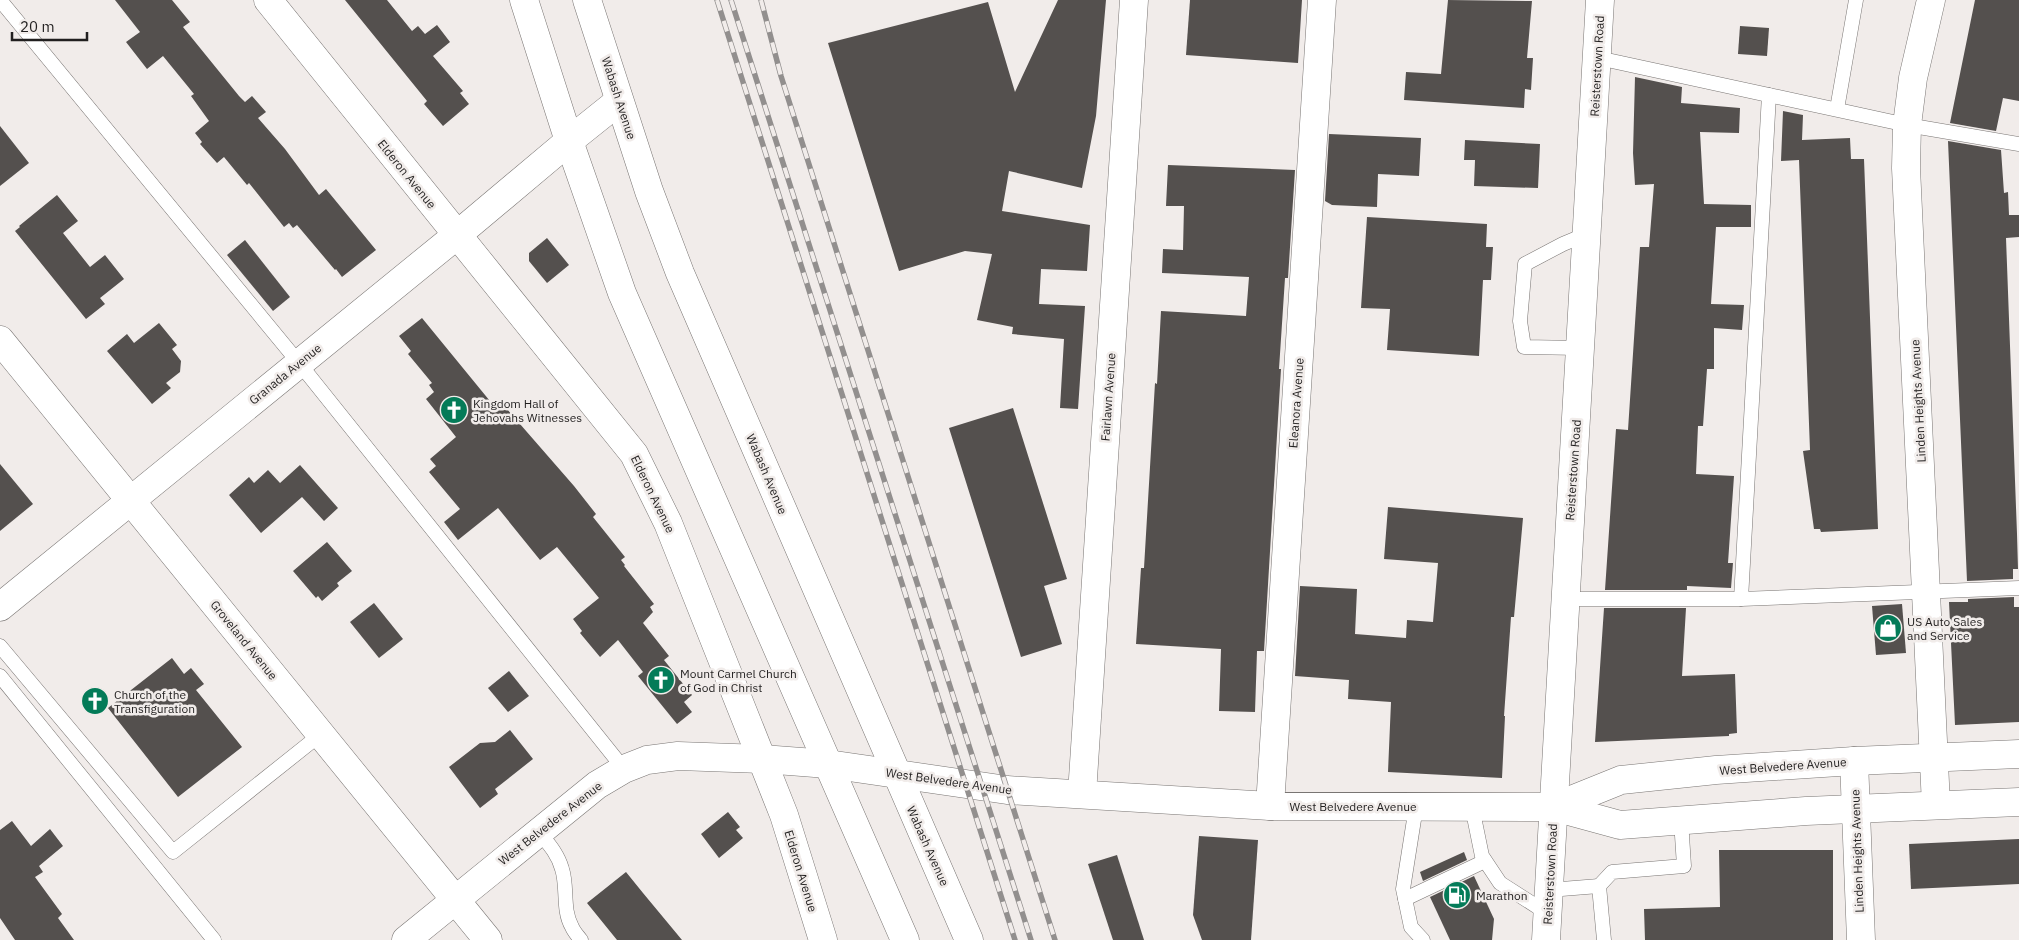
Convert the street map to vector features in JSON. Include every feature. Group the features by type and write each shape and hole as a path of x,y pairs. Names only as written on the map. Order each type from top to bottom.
{"street":[{"name":"Elderon Avenue","path":"268,0 634,454 668,523 784,815 823,940"},
{"path":"524,0 569,142 622,293 905,940"},
{"name":"Wabash Avenue","path":"587,0 649,191 680,273 969,940"},
{"name":"Fairlawn Avenue","path":"1082,794 1134,0"},
{"name":"Eleanora Avenue","path":"1270,806 1322,0"},
{"name":"Reisterstown Road","path":"1546,940 1600,0"},
{"name":"Linden Heights Avenue","path":"1931,0 1913,78 1907,125 1906,168 1936,805"},
{"name":"Granada Avenue","path":"0,607 619,101"},
{"name":"Groveland Avenue","path":"0,340 488,940"},
{"name":"West Belvedere Avenue","path":"1554,808 1621,780 1716,770 1854,761 2019,754"},
{"name":"West Belvedere Avenue","path":"406,940 597,785 624,769 647,760 678,756 828,764 989,789 1270,806 1554,808 1620,825 1856,809 2019,802"},
{"name":"Linden Heights Avenue","path":"1854,761 1861,940"}],"lane":[{"path":"0,0 299,363 624,769"},
{"path":"1837,109 1856,0"},
{"path":"1598,58 1907,125 2019,144"},
{"path":"1741,599 1769,95"},
{"path":"1580,348 1524,347 1520,321 1525,264 1587,234"},
{"path":"1565,599 1741,599 2019,588"},
{"path":"0,646 173,852 321,734"},
{"path":"0,676 214,940"},
{"path":"1416,807 1403,889 1411,927 1422,940"},
{"path":"1472,807 1482,856 1500,883 1548,901 1599,886 1612,872 1684,866 1681,820"},
{"path":"539,832 556,853 562,868 571,926 581,940"},
{"path":"1405,899 1485,861"},
{"path":"1599,886 1604,940"}],"building":[{"path":"115,0 172,0 190,22 183,27 239,96 245,102 252,96 266,112 258,118 285,149 319,195 326,189 376,250 342,277 297,225 293,228 289,223 284,227 249,183 247,185 224,157 217,163 200,144 202,142 195,133 209,121 191,96 194,94 163,56 147,69 126,42 140,32"},
{"path":"345,0 387,0 412,31 418,26 425,34 437,25 450,42 433,56 463,91 460,93 469,104 443,126 424,104 427,101"},
{"path":"1058,0 1106,0 1096,116 1082,188 1009,171 1002,211 1090,225 1087,271 1041,269 1039,304 1085,306 1078,409 1060,408 1064,339 1012,334 1013,327 977,320 992,254 965,251 899,271 828,43 988,2 1015,92"},
{"path":"1190,0 1302,0 1298,63 1186,55"},
{"path":"1448,0 1532,1 1527,58 1533,58 1531,90 1525,89 1524,108 1404,100 1406,72 1441,74"},
{"path":"1975,0 2019,0 2019,101 2003,98 1996,131 1950,123"},
{"path":"1740,26 1769,28 1767,56 1738,54"},
{"path":"1635,77 1682,87 1681,103 1740,108 1739,133 1700,132 1704,204 1751,205 1751,227 1716,227 1711,304 1744,305 1742,330 1714,328 1714,369 1707,369 1703,426 1698,426 1696,474 1734,476 1728,563 1733,563 1731,588 1687,586 1687,590 1605,590 1616,429 1628,430 1640,247 1649,247 1654,184 1635,185 1633,153"},
{"path":"1783,111 1803,115 1802,140 1850,138 1851,159 1864,159 1878,529 1821,532 1820,529 1814,529 1803,451 1810,450 1799,160 1781,161"},
{"path":"0,126 29,163 0,186"},
{"path":"1329,134 1421,138 1419,176 1378,174 1377,207 1332,205 1325,201"},
{"path":"1465,140 1540,144 1538,188 1474,186 1475,160 1464,160"},
{"path":"1948,141 2001,150 2004,193 2008,192 2009,215 2019,215 2019,237 2006,238 2018,569 2013,569 2013,579 1967,581"},
{"path":"1168,165 1295,170 1288,278 1285,278 1279,369 1281,369 1264,651 1257,651 1255,712 1219,711 1221,649 1136,644 1141,568 1144,568 1161,311 1246,316 1249,277 1162,273 1163,249 1183,250 1184,206 1166,206"},
{"path":"57,195 78,221 63,233 90,267 105,255 124,279 100,298 105,304 86,319 15,231"},
{"path":"1367,217 1487,224 1486,247 1493,247 1491,280 1483,280 1479,356 1387,350 1390,309 1361,308"},
{"path":"547,238 569,265 547,283 529,261 529,253"},
{"path":"245,240 290,297 273,311 227,255"},
{"path":"422,318 494,406 500,401 574,486 596,514 593,517 625,557 621,560 624,566 654,604 650,607 653,612 643,623 669,656 664,660 692,695 684,702 692,712 677,724 638,676 643,672 618,640 600,657 580,633 582,631 573,619 599,598 557,547 540,560 498,508 458,540 444,522 460,509 429,472 436,466 430,459 456,437 426,399 434,392 429,385 432,383 408,354 411,351 399,336"},
{"path":"159,323 177,345 172,349 181,361 180,372 166,383 171,388 152,404 107,351 127,334 134,343"},
{"path":"1013,408 1067,579 1044,586 1062,644 1021,657 949,428"},
{"path":"0,464 33,504 0,531"},
{"path":"300,465 338,508 324,521 302,497 261,533 229,495 249,477 254,483 268,470 280,483"},
{"path":"1388,507 1523,518 1514,617 1511,617 1502,778 1388,772 1391,702 1348,699 1349,680 1295,676 1300,586 1357,589 1355,634 1406,638 1407,620 1433,622 1438,563 1384,559"},
{"path":"327,542 352,571 337,583 339,586 322,601 318,596 316,598 293,571"},
{"path":"2014,597 2014,607 2019,607 2019,722 1955,725 1949,602 1968,602 1968,599"},
{"path":"374,603 403,639 379,658 350,622"},
{"path":"1902,604 1906,653 1876,655 1872,606"},
{"path":"1604,608 1686,608 1682,676 1735,674 1737,733 1729,734 1729,736 1595,742"},
{"path":"172,658 184,674 191,668 204,684 196,690 242,747 178,797 108,708"},
{"path":"509,671 529,696 508,712 488,688"},
{"path":"510,730 533,759 495,789 498,794 480,808 449,767 480,743 495,742"},
{"path":"728,812 740,827 736,830 743,838 719,858 701,834"},
{"path":"12,821 31,846 50,829 63,846 39,866 43,872 35,877 62,914 58,918 74,940 15,940 0,918 0,830"},
{"path":"1199,836 1258,840 1251,940 1202,940 1193,915"},
{"path":"2019,839 2019,884 1911,889 1909,844"},
{"path":"1719,850 1833,850 1833,940 1645,940 1644,909 1720,907"},
{"path":"1464,852 1467,860 1423,881 1420,872"},
{"path":"1117,855 1144,940 1113,940 1088,864"},
{"path":"626,872 682,940 617,940 587,903"},
{"name":"Marathon","path":"1474,876 1494,919 1492,940 1450,940 1430,897"}],"railway":[{"path":"717,0 1015,940"},
{"path":"731,0 1031,940"},
{"path":"761,0 781,76 1055,940"}],"place":[{"name":"Kingdom Hall of Jehovahs Witnesses","path":"454,410"},
{"name":"US Auto Sales and Service","path":"1888,628"},
{"name":"Mount Carmel Church of God in Christ","path":"661,680"},
{"name":"Church of the Transfiguration","path":"95,701"},
{"name":"Marathon","path":"1457,895"}]}
